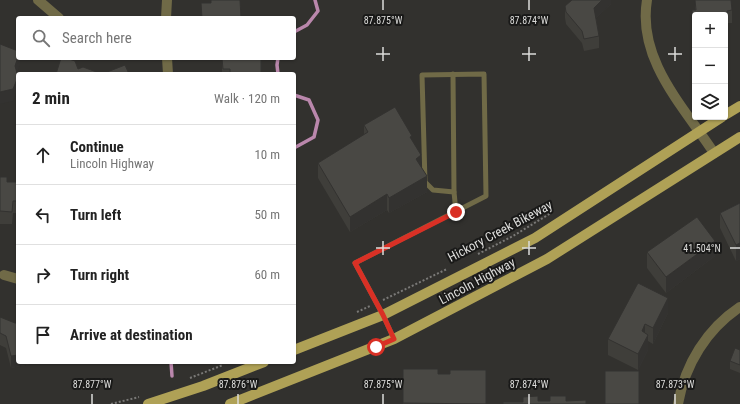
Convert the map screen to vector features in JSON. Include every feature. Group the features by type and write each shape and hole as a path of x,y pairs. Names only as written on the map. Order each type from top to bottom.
{"main road":[{"path":"728,113 740,106"},
{"name":"Lincoln Highway","path":"296,349 383,315 535,238 717,120"},
{"name":"Lincoln Highway","path":"230,404 394,339 547,259 740,137"},
{"path":"148,404 203,386 259,364"}],"street":[{"path":"38,0 57,16"},
{"path":"166,0 166,16"},
{"path":"647,0 645,10 646,35 652,55 661,74 714,153"},
{"path":"167,60 168,72"},
{"path":"4,275 16,278"},
{"path":"678,404 688,369 704,341 723,319 740,307"}],"lane":[{"path":"453,74 454,192 456,212"},
{"path":"394,339 377,303 355,263 486,196 484,74 422,75 425,182 433,190 454,192"}],"path":[{"name":"Hickory Creek Bikeway","path":"473,256 557,210"},
{"name":"Hickory Creek Bikeway","path":"355,313 453,266"}],"building":[{"path":"211,0 240,0 241,16 202,16 201,3 211,3"},
{"path":"572,0 602,0 594,8 599,36 584,39 582,31 566,12 565,6"},
{"path":"695,0 731,0 732,10 727,12 692,12 692,10 696,10"},
{"path":"0,44 16,50 17,60 15,66 17,72 16,82 13,89 0,92"},
{"path":"60,60 72,60 75,61 78,69 83,67 97,72 57,72"},
{"path":"222,60 261,60 261,72 230,72 230,69 223,69"},
{"path":"125,65 128,72 107,72"},
{"path":"395,107 421,155 416,159 427,176 389,198 387,194 350,217 318,163 368,132 364,125"},
{"path":"0,177 7,177 7,182 16,182 16,201 13,201 12,212 0,211"},
{"path":"740,203 740,243 736,245 720,213"},
{"path":"697,217 715,241 666,277 647,252"},
{"path":"638,283 668,298 653,328 645,324 642,331 648,335 638,354 608,339"},
{"path":"0,317 16,323 16,355 11,356 6,336 0,333"},
{"path":"735,348 740,350 740,365 730,361"},
{"path":"403,369 438,369 438,374 450,374 450,370 486,370 486,404 403,403"},
{"path":"605,371 639,371 639,404 605,404"},
{"path":"538,396 538,401 550,401 550,396 566,396 566,401 586,400 586,404 503,404 503,402 523,402 523,397"}],"waterway":[{"path":"296,31 307,25 318,11 315,0"},
{"path":"278,60 278,72"},
{"path":"296,96 309,100 318,120 314,137 296,147"},
{"path":"171,364 172,376"}],"route":[{"path":"376,347 394,339 355,263 456,212"}]}
